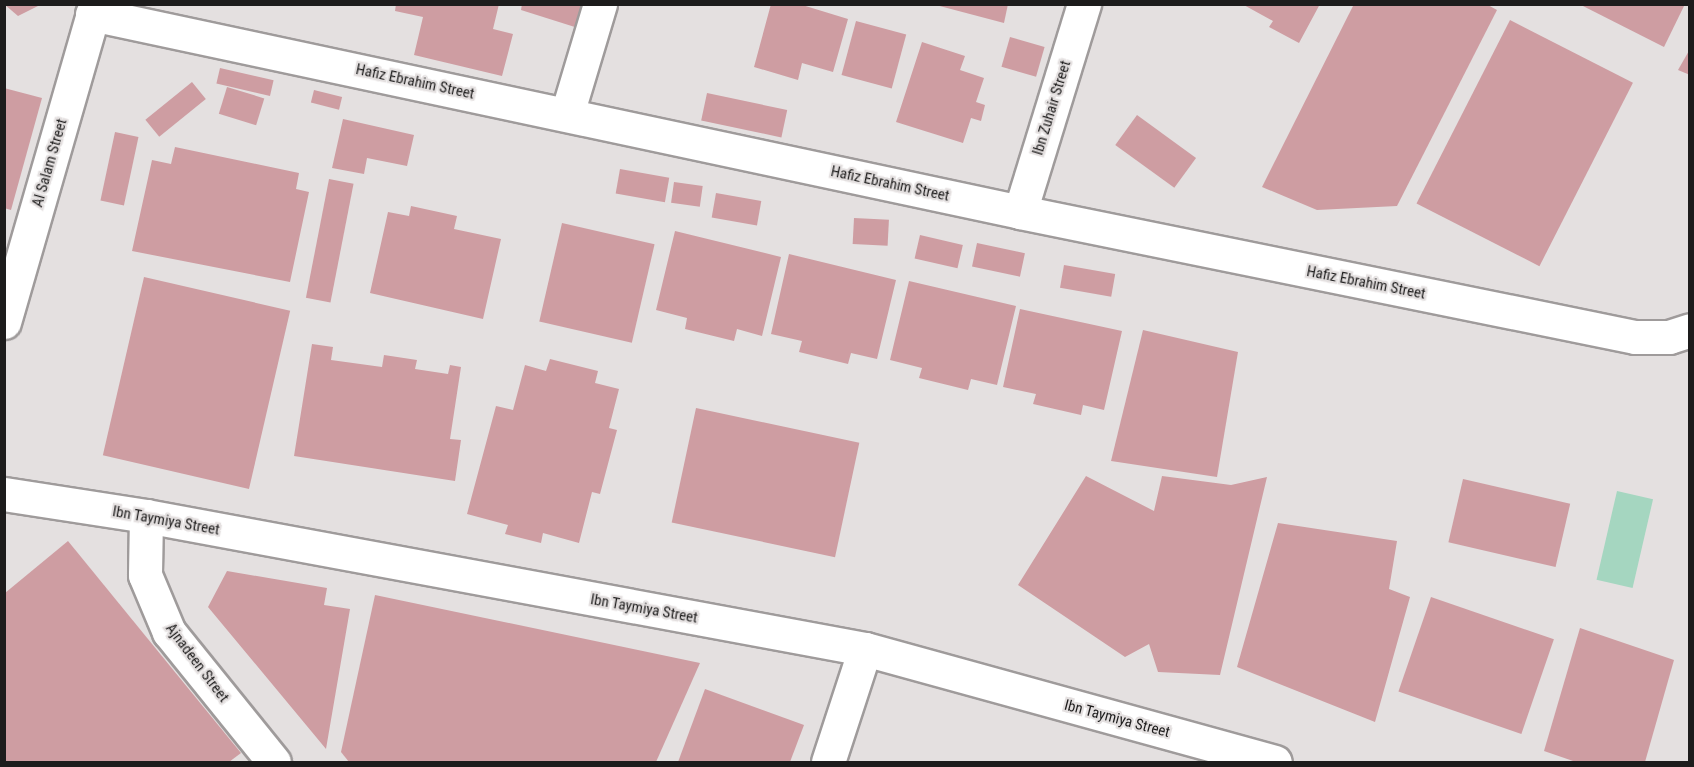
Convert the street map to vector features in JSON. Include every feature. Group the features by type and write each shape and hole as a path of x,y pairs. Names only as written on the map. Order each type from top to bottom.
{"street":[{"path":"567,114 600,4"},
{"name":"Ibn Zuhair Street","path":"1020,213 1084,4"},
{"name":"Hafiz Ebrahim Street","path":"94,9 1020,213 1635,337 1669,337 1689,330"},
{"name":"Al Salam Street","path":"4,322 94,9"},
{"name":"Ibn Taymiya Street","path":"4,494 146,516 865,649 1275,762"},
{"name":"Ajnadeen Street","path":"146,516 145,575 169,632 274,762"},
{"path":"828,762 865,649"}],"shaded area":[{"path":"1617,491 1653,499 1633,588 1597,580"}],"building":[{"path":"4,4 42,4 18,16"},
{"path":"396,4 499,4 493,29 513,34 502,76 414,55 423,17 395,11"},
{"path":"522,4 585,4 578,28 521,10"},
{"path":"771,4 799,4 848,19 833,72 802,63 798,80 754,67"},
{"path":"932,4 1008,4 1004,23"},
{"path":"1242,4 1320,4 1299,43 1269,27 1273,21"},
{"path":"1354,4 1486,4 1497,10 1397,206 1317,210 1262,187"},
{"path":"1579,4 1685,4 1664,47"},
{"path":"1510,20 1633,83 1539,266 1416,204"},
{"path":"856,21 906,34 892,89 842,75"},
{"path":"1010,37 1045,47 1036,77 1001,67"},
{"path":"922,42 965,56 960,70 984,78 976,102 985,105 981,121 971,118 963,143 896,122"},
{"path":"1690,49 1690,75 1678,70"},
{"path":"220,68 274,80 270,96 216,84"},
{"path":"192,82 206,99 159,137 145,120"},
{"path":"227,87 264,98 256,125 219,114"},
{"path":"4,88 42,98 11,210 4,208"},
{"path":"314,90 342,97 339,110 311,103"},
{"path":"707,93 787,110 781,137 701,120"},
{"path":"1137,115 1196,158 1174,188 1115,145"},
{"path":"343,119 414,135 407,166 367,158 364,174 332,168"},
{"path":"115,132 138,137 124,205 100,200"},
{"path":"175,147 299,173 296,189 309,192 290,282 132,251 152,160 171,164"},
{"path":"620,169 669,178 665,202 616,194"},
{"path":"329,179 354,184 330,303 306,298"},
{"path":"674,182 703,186 700,207 671,203"},
{"path":"716,193 761,201 757,226 712,218"},
{"path":"411,206 457,216 454,229 501,239 483,319 370,293 388,212 409,216"},
{"path":"854,218 889,220 888,246 853,244"},
{"path":"562,223 655,244 632,343 539,321"},
{"path":"675,231 781,257 762,336 737,329 734,341 685,329 687,318 656,310"},
{"path":"920,235 963,245 957,268 915,258"},
{"path":"977,243 1025,253 1020,277 972,266"},
{"path":"789,254 896,280 877,359 851,353 848,364 799,352 802,341 771,334"},
{"path":"1064,265 1115,274 1111,297 1060,288"},
{"path":"144,277 290,311 249,489 103,455"},
{"path":"909,281 1016,306 997,385 971,379 968,390 919,378 922,368 890,360"},
{"path":"1020,309 1122,331 1104,410 1083,405 1081,415 1033,404 1036,394 1003,387"},
{"path":"1143,330 1238,352 1217,477 1111,461"},
{"path":"312,344 333,347 331,360 382,367 384,355 417,360 415,369 448,374 450,365 461,367 450,439 461,440 455,481 294,456"},
{"path":"550,359 598,371 595,383 619,389 609,428 617,430 600,494 592,492 579,543 543,533 541,543 505,534 508,525 467,514 496,406 513,410 525,365 546,371"},
{"path":"696,408 859,443 835,557 672,522"},
{"path":"1086,476 1154,511 1162,476 1231,485 1267,477 1220,675 1158,672 1149,644 1125,657 1018,585"},
{"path":"1463,479 1570,504 1556,567 1448,542"},
{"path":"1278,523 1397,541 1389,589 1410,597 1375,722 1237,667"},
{"path":"68,541 241,753 229,762 5,762 5,593"},
{"path":"227,571 327,588 324,605 350,609 326,749 208,607"},
{"path":"375,595 700,663 656,762 349,762 341,752"},
{"path":"1431,597 1554,639 1521,734 1398,692"},
{"path":"1580,628 1674,660 1645,762 1576,762 1544,751"},
{"path":"705,689 804,725 790,762 678,762"}]}
